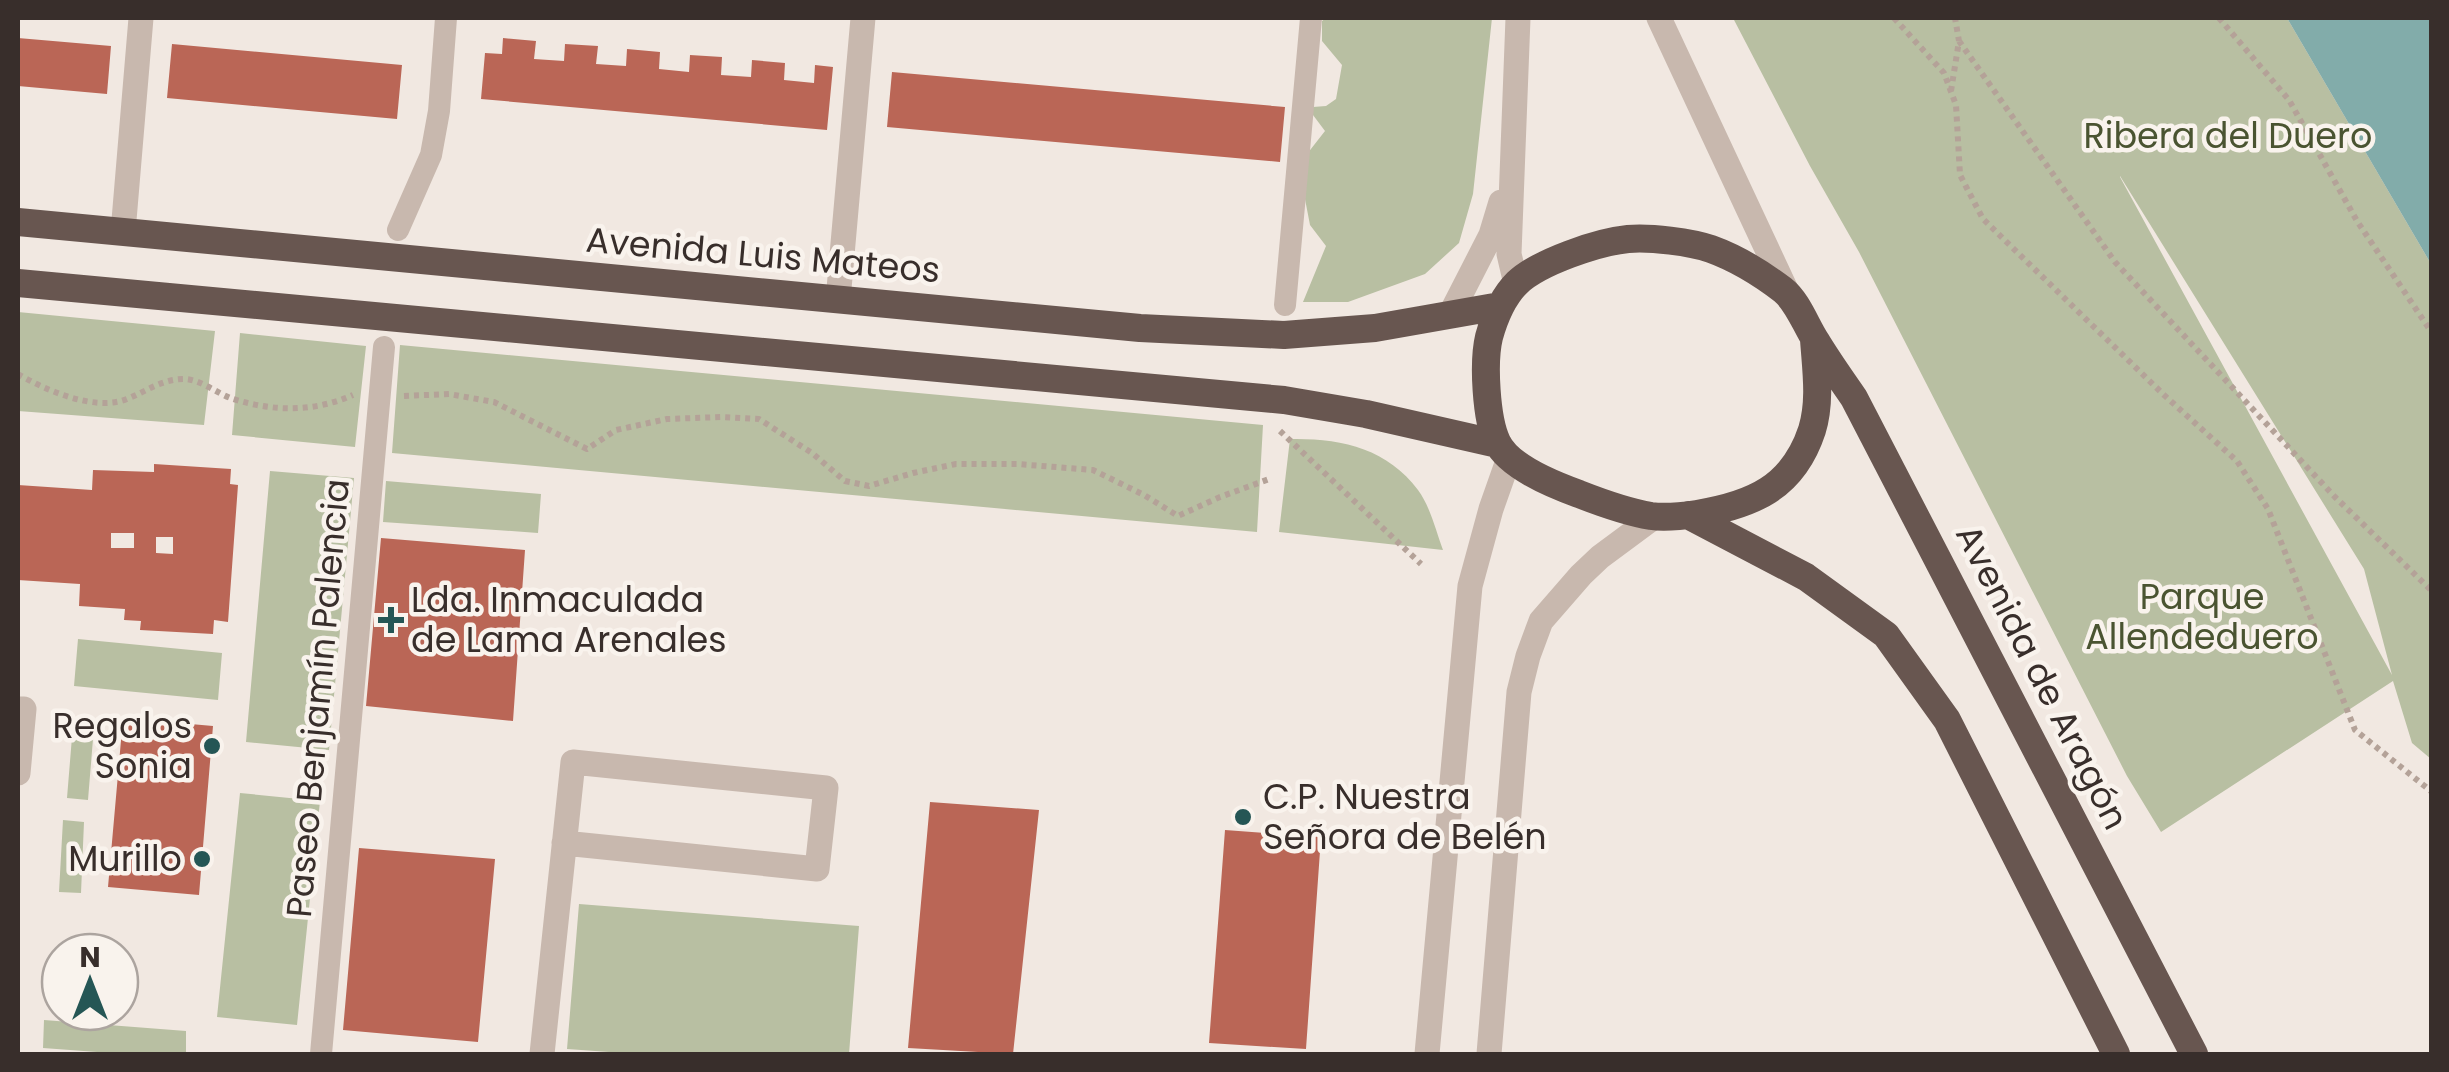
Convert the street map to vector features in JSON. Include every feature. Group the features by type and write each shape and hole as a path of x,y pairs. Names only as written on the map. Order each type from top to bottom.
{"highway":[{"name":"Avenida Luis Mateos","path":"18,222 1140,328 1284,334 1374,328 1450,315 1508,295"},
{"path":"18,284 1284,400 1366,414 1504,451 1550,483 1654,517 1726,509 1757,498 1780,482 1799,460 1812,429 1818,397 1814,340 1788,294 1752,269 1710,248 1629,239 1576,252 1540,267 1508,295 1488,340 1486,391 1491,420 1504,451"},
{"name":"Avenida de Aragón","path":"1814,340 1854,398 2194,1054"},
{"path":"1688,515 1806,576 1886,635 1947,720 2116,1054"}],"street":[{"path":"123,232 141,18"},
{"path":"398,230 431,155 439,111 446,18"},
{"path":"838,300 863,18"},
{"path":"1285,305 1311,18"},
{"path":"1508,295 1518,18"},
{"path":"1659,18 1788,294"},
{"path":"1450,315 1491,235 1512,163"},
{"name":"Paseo Benjamín Palencia","path":"321,1054 384,347"},
{"path":"1426,1054 1470,586 1504,451"},
{"path":"1489,1054 1518,692 1528,656 1541,621 1581,575 1654,517"},
{"path":"18,709 24,709 18,773"},
{"path":"542,1054 572,762 826,788 817,869 564,843"}],"path":[{"path":"1894,18 1944,73 1956,105 1960,175 1983,220 2238,461 2268,509 2355,730 2432,792"},
{"path":"1951,92 1959,42 1956,18"},
{"path":"2219,18 2289,100 2357,221 2432,333"},
{"path":"1959,42 2115,262 2335,497 2432,591"},
{"path":"18,374 80,401 122,401 158,383 188,378 234,399 282,408 328,405 362,391 397,396 449,394 494,402 587,448 616,430 667,419 760,419 812,453 845,482 869,486 956,464 1093,470 1178,516 1272,478"},
{"path":"1278,430 1421,564"}],"green space":[{"path":"1492,18 1473,194 1459,243 1425,274 1348,302 1303,302 1326,246 1310,225 1305,199 1307,154 1325,131 1313,115 1313,107 1326,106 1336,99 1342,65 1322,41 1322,21"},
{"name":"Parque Allendeduero","path":"1733,18 2287,18 2431,264 2431,759 2412,743 2393,681 2161,832 2127,776 1859,252","holes":["2120,176 2364,569 2392,675"]},
{"path":"18,312 215,331 204,425 18,411"},
{"path":"240,333 366,346 355,447 232,435"},
{"path":"400,345 1263,425 1257,532 392,453"},
{"path":"1290,439 1361,448 1392,464 1422,496 1443,550 1279,532"},
{"path":"270,471 354,478 329,750 246,742"},
{"path":"386,481 541,494 538,533 383,522"},
{"path":"78,639 222,653 218,700 74,686"},
{"path":"72,737 93,739 88,800 67,798"},
{"path":"240,793 320,801 297,1025 217,1017"},
{"path":"63,820 84,822 81,893 59,892"},
{"path":"579,904 859,926 849,1054 637,1054 567,1049"},
{"path":"140,1027 186,1031 186,1054 43,1048 44,1032 140,1032"}],"water":[{"path":"2287,18 2431,20 2431,264"}],"building":[{"path":"18,38 111,46 107,94 18,86"},
{"path":"503,38 536,41 534,59 564,61 565,44 598,46 596,64 626,66 627,49 660,52 659,69 689,72 690,55 722,57 721,75 751,77 752,60 785,63 784,80 814,83 815,65 833,67 827,130 481,99 485,53 502,54"},
{"path":"172,44 402,65 397,119 167,98"},
{"path":"892,72 1285,107 1280,162 887,127"},
{"path":"154,464 231,469 230,484 238,485 228,622 214,620 213,634 140,630 141,621 124,620 125,609 79,606 80,584 18,580 18,485 92,490 93,470 154,472","holes":["111,533 134,533 134,548 111,548","156,537 173,537 173,554 156,553"]},
{"path":"381,538 525,550 513,721 366,706"},
{"path":"123,718 213,726 199,895 108,887"},
{"path":"930,802 1039,810 1013,1054 908,1048"},
{"path":"1225,830 1321,837 1306,1049 1209,1043"},
{"path":"359,848 495,859 478,1042 343,1030"}],"place":[{"name":"Lda. Inmaculada de Lama Arenales","path":"391,620"},
{"name":"Regalos Sonia","path":"212,746"},
{"name":"C.P. Nuestra Señora de Belén","path":"1243,817"},
{"name":"Murillo","path":"202,859"}],"park label":[{"name":"Ribera del Duero","path":"2228,136"}]}
